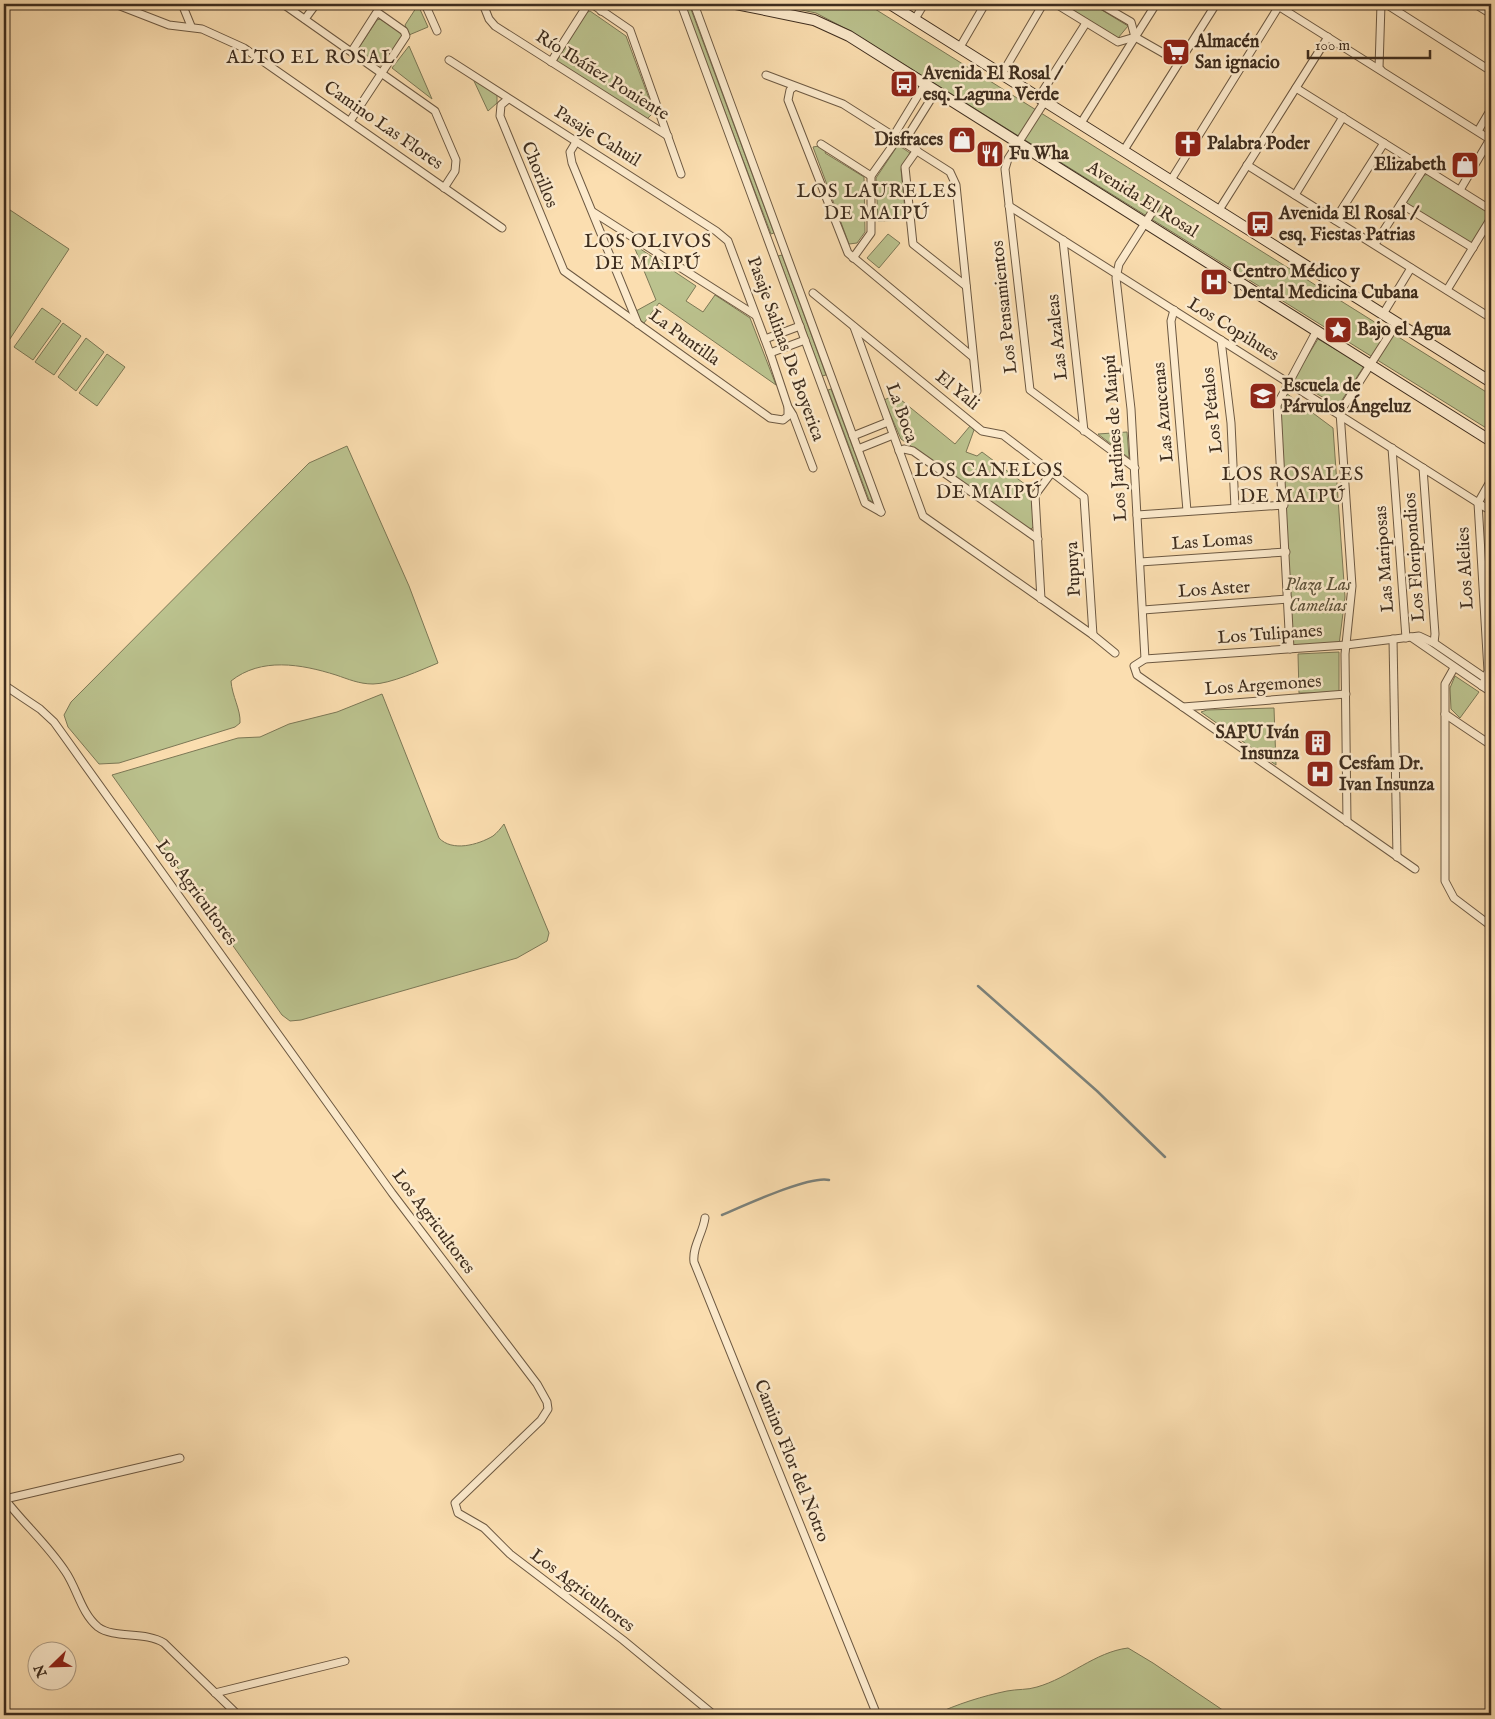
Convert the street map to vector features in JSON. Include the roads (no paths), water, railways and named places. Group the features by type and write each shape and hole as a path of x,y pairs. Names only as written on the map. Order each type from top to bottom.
{"street":[{"name":"Camino Las Flores","path":"118,4 169,25 202,28 244,48 502,228"},
{"path":"182,4 191,26"},
{"path":"283,4 383,72 424,102 438,115 456,160 455,171 444,188"},
{"path":"305,19 316,4"},
{"path":"425,4 437,30"},
{"name":"Río Ibáñez Poniente","path":"483,4 489,19 495,26 668,136"},
{"path":"551,62 590,4 630,30 681,174"},
{"path":"602,11 606,4"},
{"path":"681,4 864,503 881,512 694,4"},
{"name":"Avenida El Rosal","path":"736,4 802,16 827,24 1491,440"},
{"name":"Avenida El Rosal","path":"890,4 1491,382"},
{"path":"915,18 924,4"},
{"path":"960,47 985,4"},
{"path":"1002,74 1043,4"},
{"path":"1056,4 1118,42 1135,37"},
{"path":"1100,4 1131,22 1135,37 1179,62"},
{"path":"1081,123 1156,4"},
{"path":"1124,150 1216,4"},
{"path":"1381,4 1379,68 1381,70"},
{"path":"1386,4 1491,71"},
{"path":"1475,4 1491,14"},
{"path":"1170,180 1277,5 1491,140 1460,190"},
{"path":"350,121 406,36 404,31 377,12 352,51"},
{"name":"Los Pensamientos","path":"1086,23 1006,166 1009,206 1030,390 1135,468"},
{"path":"1219,210 1328,37"},
{"name":"Pasaje Cahuil","path":"449,60 716,231 728,241"},
{"path":"766,74 794,87 843,104 950,172 956,185 978,391"},
{"path":"899,138 925,84"},
{"path":"794,87 790,90 788,100 844,246 853,258 974,357"},
{"path":"1296,88 1491,210"},
{"path":"853,258 871,233 871,176 936,91"},
{"name":"Chorillos","path":"508,99 501,105 500,116 560,265"},
{"path":"1478,131 1491,109"},
{"path":"1295,196 1344,117"},
{"path":"576,142 570,157 638,324"},
{"path":"1335,220 1384,143"},
{"path":"821,144 871,176"},
{"path":"917,150 906,167 913,244 966,286"},
{"path":"1248,165 1411,268 1490,314"},
{"path":"1375,244 1424,168"},
{"path":"1401,204 1473,248"},
{"name":"Los Copihues","path":"1009,206 1491,511"},
{"name":"Los Jardines de Maipú","path":"1145,659 1135,468 1117,274 1119,264 1156,206"},
{"path":"592,212 756,315"},
{"path":"1447,290 1491,218"},
{"name":"Las Azaleas","path":"1062,240 1084,431"},
{"name":"Pasaje Salinas De Boyerica","path":"728,241 765,339 788,408 793,415 813,468"},
{"path":"771,246 782,242"},
{"name":"La Puntilla","path":"560,265 568,276 770,418 783,420 788,416 788,408"},
{"path":"1383,314 1411,268"},
{"name":"El Yali","path":"813,293 982,431 1003,435 1081,494 1085,501"},
{"name":"Las Azucenas","path":"1174,310 1171,321 1188,512"},
{"path":"1347,822 1346,645 1352,586 1340,415 1342,407 1397,323"},
{"path":"765,339 800,326"},
{"name":"La Boca","path":"854,326 920,509 927,520 1093,635 1115,654"},
{"path":"1290,649 1284,505 1277,405 1317,330"},
{"path":"770,353 805,340"},
{"name":"Los Pétalos","path":"1221,340 1231,423 1235,508"},
{"path":"822,385 833,381"},
{"path":"853,436 888,422"},
{"path":"858,449 893,435"},
{"name":"Las Mariposas","path":"1392,448 1409,637"},
{"path":"899,451 904,449 913,451 1038,539"},
{"name":"Los Floripondios","path":"1423,468 1435,634 1434,643"},
{"path":"1041,599 1035,495 1052,472"},
{"name":"Los Alelies","path":"1482,686 1489,680 1478,503 1491,480"},
{"name":"Pupuya","path":"1085,501 1093,635"},
{"path":"1137,515 1284,505"},
{"name":"Las Lomas","path":"1140,562 1286,552"},
{"name":"Los Aster","path":"1143,610 1288,599"},
{"path":"1409,637 1491,692"},
{"name":"Los Tulipanes","path":"1183,707 1137,675 1134,666 1145,659 1346,645 1422,637 1489,680"},
{"path":"1393,639 1397,857"},
{"path":"1454,668 1445,684 1445,881 1454,898 1491,926"},
{"name":"Los Agricultores","path":"4,685 40,709 54,722 387,1185 537,1384 547,1402 548,1409 541,1420 455,1503 458,1513 484,1528 510,1554 623,1640 714,1715"},
{"name":"Los Argemones","path":"1183,707 1346,694"},
{"path":"1183,707 1414,869"},
{"path":"1445,714 1490,744 1491,787"},
{"name":"Camino Flor del Notro","path":"705,1218 702,1234 694,1250 694,1262 877,1715"},
{"path":"180,1458 4,1498 60,1564 86,1612 99,1628 156,1639 238,1715"},
{"path":"214,1692 345,1661"}],"waterway":[{"path":"978,986 1097,1091 1165,1157"},
{"path":"722,1215 807,1182 829,1180"}],"place":[{"name":"Almacén San ignacio","path":"1176,52"},
{"name":"Avenida El Rosal / esq. Laguna Verde","path":"904,84"},
{"name":"Disfraces","path":"962,140"},
{"name":"Palabra Poder","path":"1188,144"},
{"name":"Fu Wha","path":"990,154"},
{"name":"Elizabeth","path":"1465,165"},
{"name":"Avenida El Rosal / esq. Fiestas Patrias","path":"1260,224"},
{"name":"Centro Médico y Dental Medicina Cubana","path":"1214,282"},
{"name":"Bajo el Agua","path":"1338,330"},
{"name":"Escuela de Párvulos Ángeluz","path":"1263,396"},
{"name":"SAPU Iván Insunza","path":"1318,743"},
{"name":"Cesfam Dr. Ivan Insunza","path":"1320,774"}],"district":[{"name":"ALTO EL ROSAL","path":"311,58"},
{"name":"LOS LAURELES DE MAIPÚ","path":"877,203"},
{"name":"LOS OLIVOS DE MAIPÚ","path":"648,253"},
{"name":"LOS CANELOS DE MAIPÚ","path":"989,482"},
{"name":"LOS ROSALES DE MAIPÚ","path":"1293,486"}],"park label":[{"name":"Plaza Las Camelias","path":"1318,595"}]}
